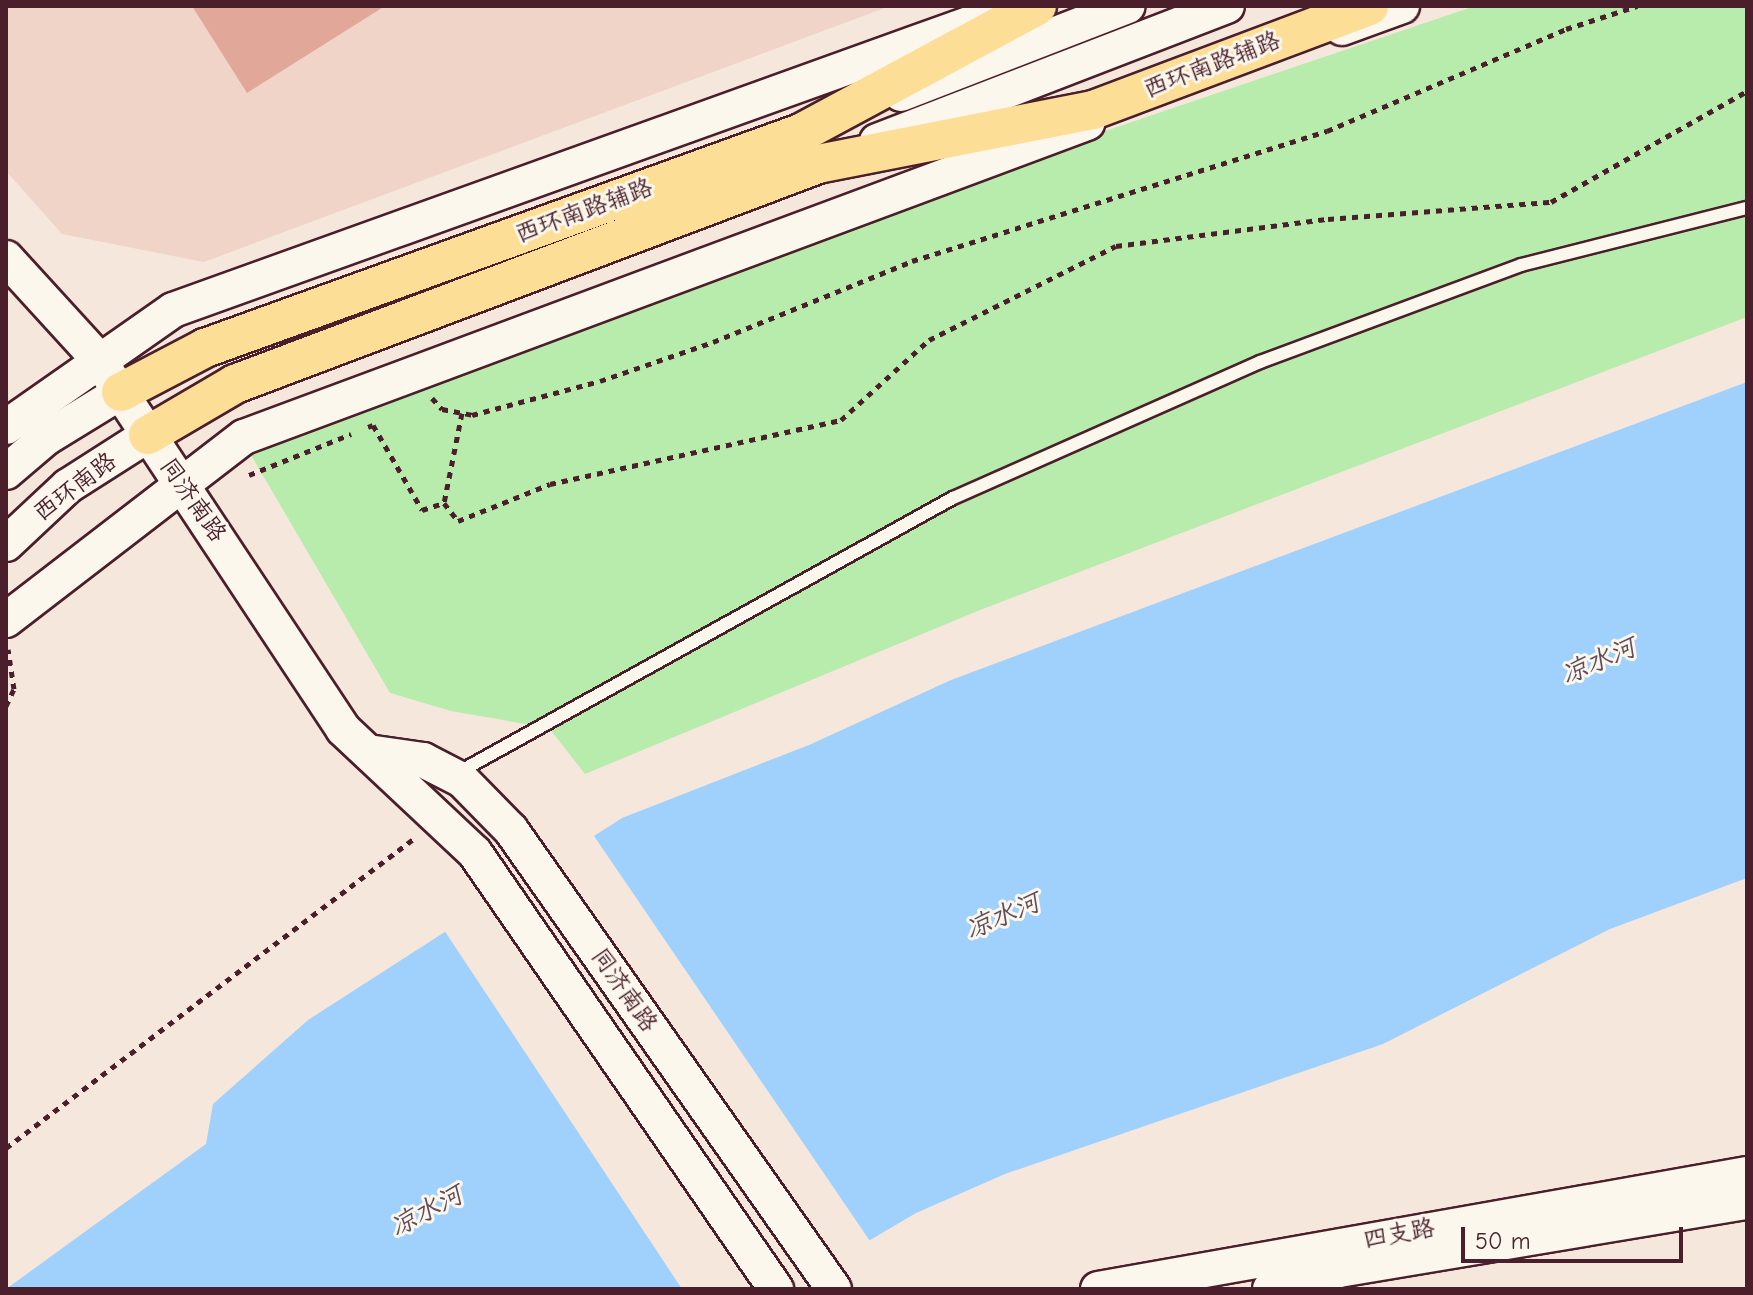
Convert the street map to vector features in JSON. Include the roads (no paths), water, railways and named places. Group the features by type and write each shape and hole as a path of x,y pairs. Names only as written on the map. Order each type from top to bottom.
{"main road":[{"name":"西环南路辅路","path":"809,149 1037,6"},
{"name":"西环南路辅路","path":"121,392 205,348 706,167 809,149 1093,110 1369,6"},
{"path":"148,435 235,384 809,149"}],"street":[{"path":"6,427 173,310 1018,6"},
{"path":"809,149 1128,6"},
{"path":"809,149 1227,6"},
{"path":"6,620 185,487 244,437 1402,6"},
{"path":"601,156 706,167"},
{"name":"同济南路","path":"6,258 99,360 343,729 475,853 776,1289"},
{"path":"6,472 46,438 121,392"},
{"name":"西环南路","path":"6,544 68,486 148,435"},
{"name":"同济南路","path":"368,752 423,760 452,775 511,830 834,1289"},
{"name":"四支路","path":"1098,1289 1747,1174"},
{"name":"四支路","path":"1270,1289 1339,1270 1747,1202"}],"lane":[{"path":"452,775 953,498 1260,362 1521,265 1747,208"}],"water":[{"name":"凉水河","path":"1747,382 1747,878 1610,929 1383,1044 1005,1174 916,1213 787,1289 6,1289 206,1144 213,1104 308,1020 622,818 809,745 951,680"}]}
